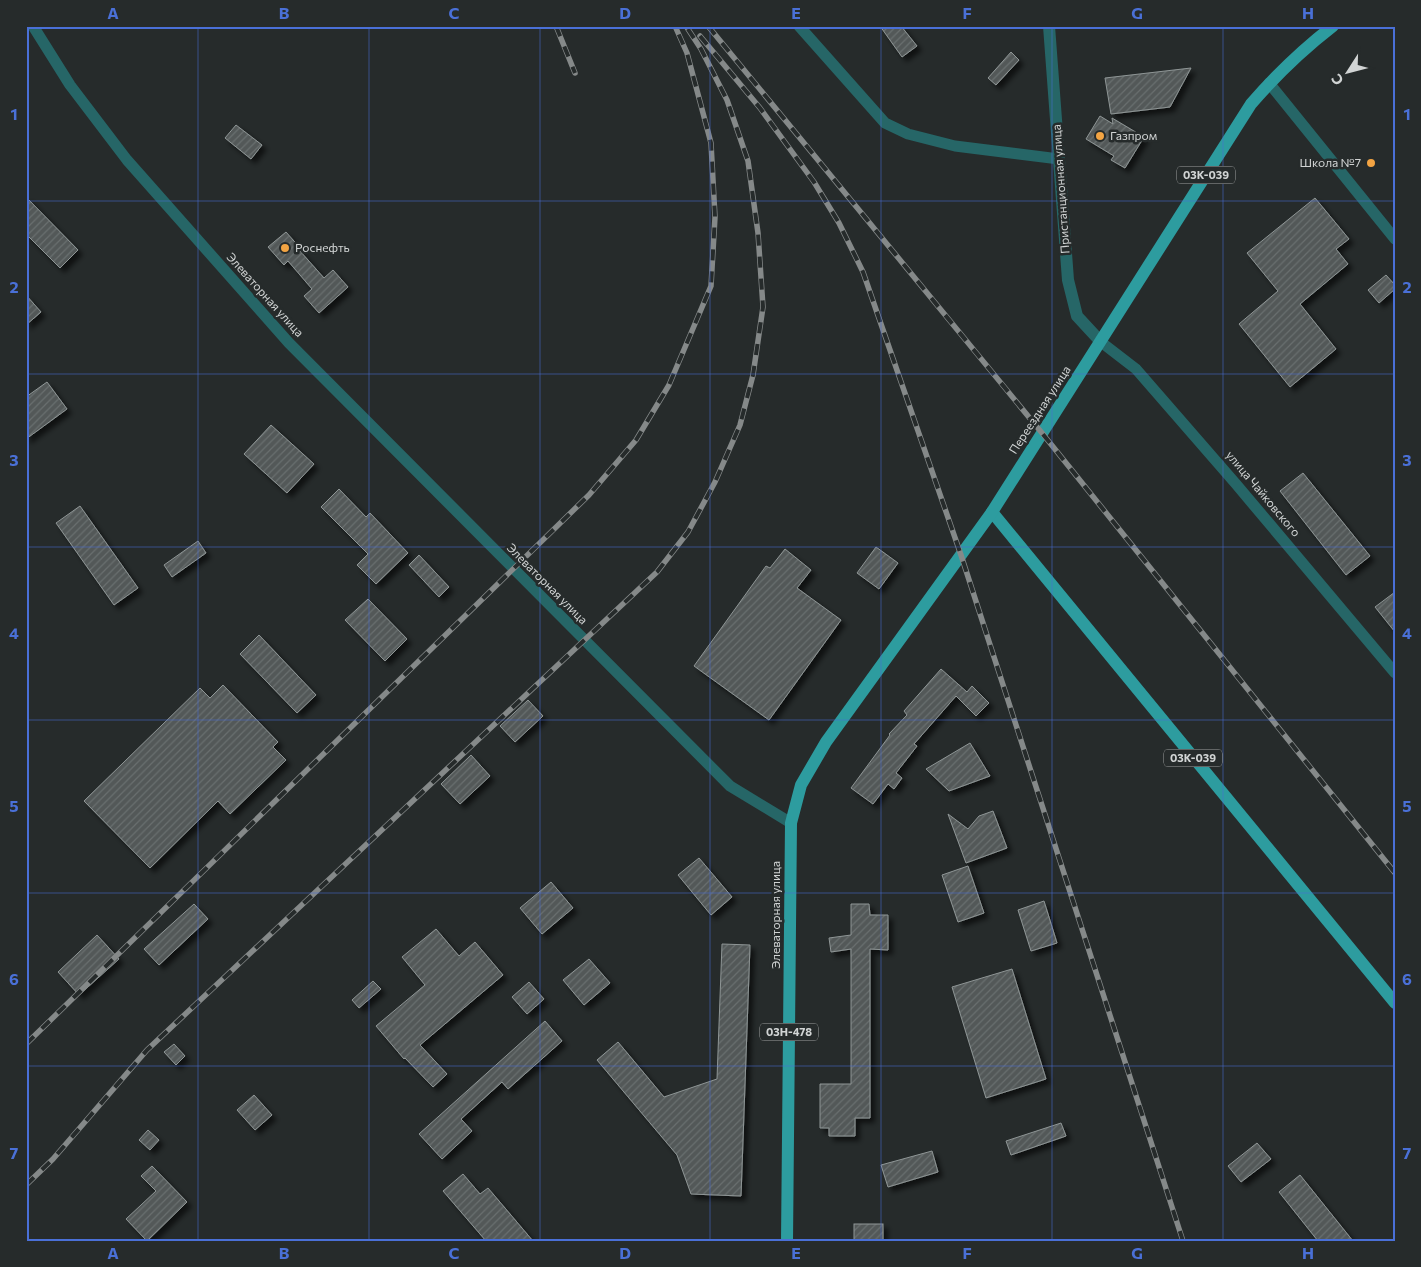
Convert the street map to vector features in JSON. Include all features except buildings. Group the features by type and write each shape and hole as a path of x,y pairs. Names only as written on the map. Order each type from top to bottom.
{"main road":[{"name":"Переездная улица","path":"791,823 802,785 826,742 992,512 1251,104 1307,46 1333,26"},
{"name":"03К-039","path":"992,512 1395,1003"},
{"name":"Элеваторная улица","path":"787,1241 791,823"}],"street":[{"name":"Элеваторная улица","path":"33,26 70,85 127,160 289,343 730,786 791,823"},
{"path":"799,26 885,123 908,134 955,146 1059,159"},
{"name":"Пристанционная улица","path":"1049,26 1070,289 1077,316 1101,342"},
{"path":"1269,84 1395,239"},
{"name":"улица Чайковского","path":"1101,342 1136,369 1236,484 1395,673"}],"railway":[{"path":"556,26 575,73"},
{"path":"26,1044 589,495 636,440 669,385 711,286 715,217 711,143 687,53 675,26"},
{"path":"26,1185 53,1159 147,1050 657,572 688,532 715,482 740,425 753,375 763,307 758,233 748,161 727,100 701,49 686,26"},
{"path":"708,26 1042,433 1395,873"},
{"path":"700,36 760,108 814,182 839,223 863,272 961,555 1183,1241"}],"place":[{"name":"Газпром","path":"1100,136"},
{"name":"Школа №7","path":"1371,163"},
{"name":"Роснефть","path":"285,248"}]}
